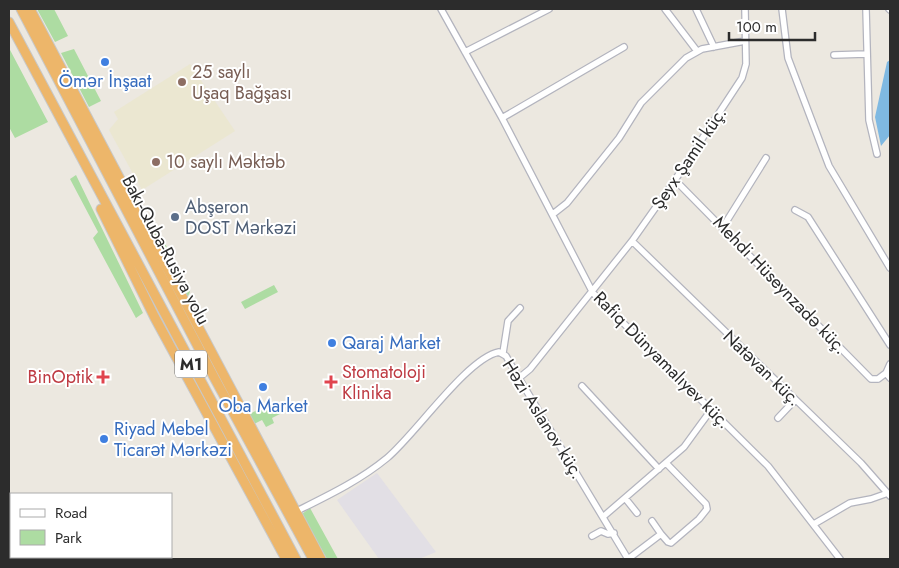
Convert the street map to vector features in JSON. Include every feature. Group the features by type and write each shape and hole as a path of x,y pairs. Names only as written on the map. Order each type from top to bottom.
{"highway":[{"name":"Bakı-Quba-Rusiya yolu","path":"21,9 312,559"},
{"path":"30,9 321,559"},
{"name":"Bakı-Quba-Rusiya yolu","path":"9,22 296,559"},
{"path":"86,169 108,225 155,318 286,559"}],"street":[{"name":"Rafiq Dünyamalıyev küç.","path":"441,9 502,118 593,293 768,466 840,559"},
{"path":"465,52 549,9"},
{"path":"664,9 698,52"},
{"path":"696,9 714,47"},
{"name":"Şeyx Şamil küç.","path":"519,378 530,369 593,293 632,241 675,180 744,75 745,9"},
{"path":"782,9 788,58 828,166 890,268"},
{"path":"866,9 869,120 877,154"},
{"path":"553,214 567,204 619,138 641,103 686,58 714,47 745,41"},
{"path":"502,118 624,48"},
{"path":"834,55 866,54"},
{"path":"723,227 766,158"},
{"name":"Mehdi Hüseynzadə küç.","path":"675,180 871,379 878,379 888,375 890,364"},
{"path":"795,210 808,217 890,345"},
{"name":"Natəvan küç.","path":"632,241 862,463 889,494"},
{"path":"503,353 508,321 520,308"},
{"name":"Həzi Aslanov küç.","path":"295,512 340,490 371,471 404,443 435,405 462,378 494,353 503,353 604,516 628,559"},
{"path":"582,386 659,469"},
{"path":"778,418 795,400"},
{"path":"604,516 688,442 711,410"},
{"path":"652,521 668,542 671,542 699,519 707,509 706,504 666,463"},
{"path":"814,524 850,502 889,494"},
{"path":"625,498 637,513"},
{"path":"592,536 601,531 608,534 614,533"},
{"path":"628,559 661,534"}],"shaded area":[{"name":"10 saylı Məktəb","path":"190,64 235,131 142,190 109,130 118,119 114,112"},
{"path":"377,473 436,552 419,559 379,559 337,500"}],"green space":[{"path":"37,9 54,9 68,36 55,42"},
{"path":"9,48 48,122 15,138 9,127"},
{"path":"74,49 101,101 89,107 61,53"},
{"path":"76,175 143,313 136,318 93,238 98,232 70,179"},
{"path":"150,229 158,230 190,292 187,298"},
{"path":"274,285 278,292 245,309 241,302"},
{"path":"276,401 282,413 272,418 274,423 266,427 262,420 254,424 249,414"},
{"path":"310,508 338,559 327,559 302,514"}],"water":[{"path":"890,60 890,135 881,146 875,117 887,62"}],"place":[{"name":"Ömər İnşaat","path":"105,62"},
{"name":"25 saylı Uşaq Bağşası","path":"182,82"},
{"name":"10 saylı Məktəb","path":"156,162"},
{"name":"Abşeron DOST Mərkəzi","path":"175,217"},
{"name":"Qaraj Market","path":"332,343"},
{"name":"BinOptik","path":"103,377"},
{"name":"Stomatoloji Klinika","path":"331,382"},
{"name":"Oba Market","path":"263,387"},
{"name":"Riyad Mebel Ticarət Mərkəzi","path":"104,439"}]}
